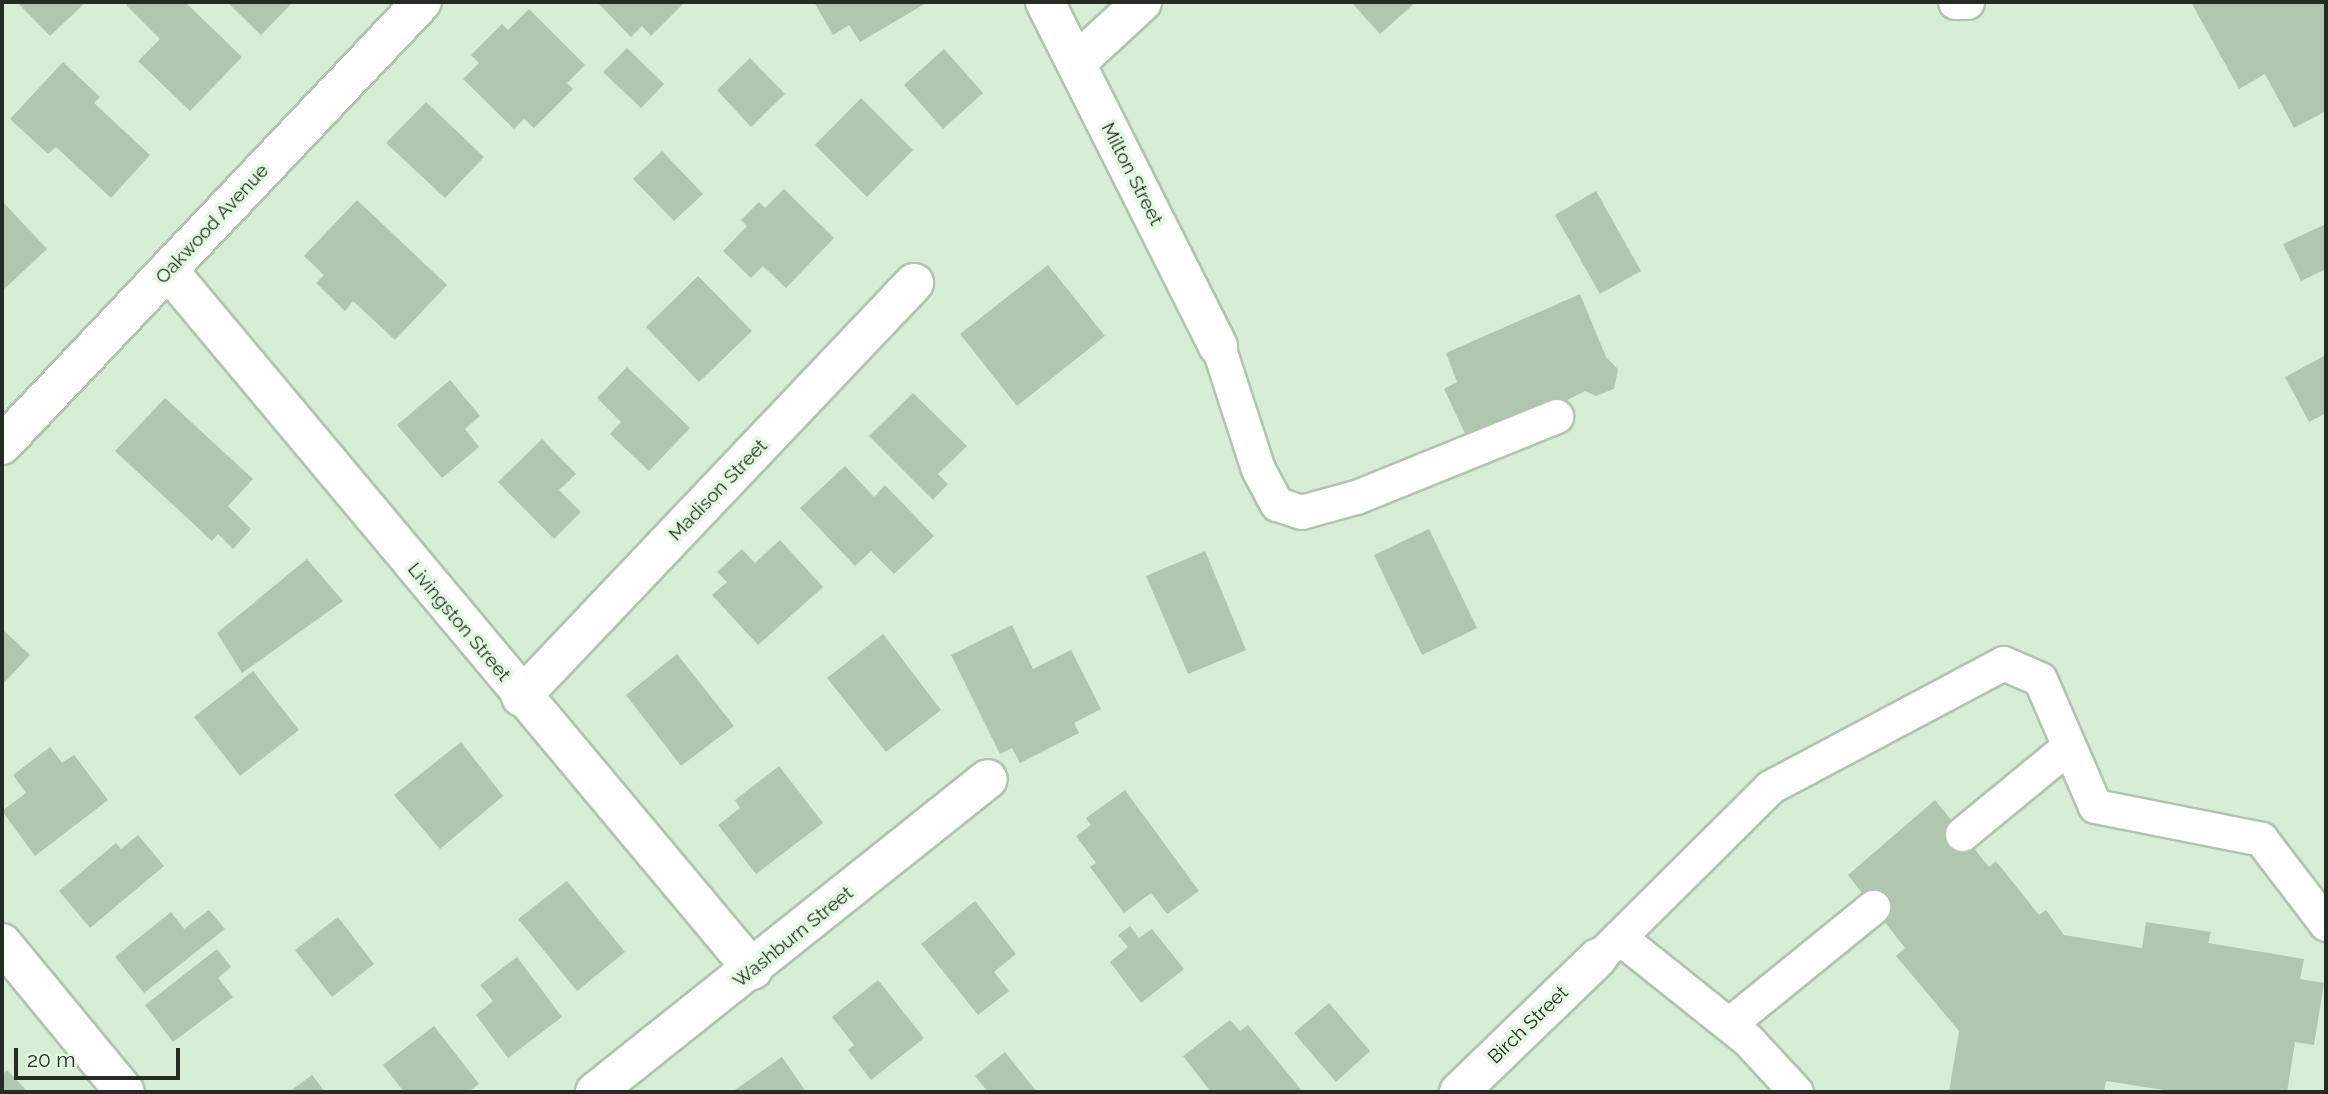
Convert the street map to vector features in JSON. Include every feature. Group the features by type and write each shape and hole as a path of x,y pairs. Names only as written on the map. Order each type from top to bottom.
{"street":[{"name":"Oakwood Avenue","path":"2,445 422,2"},
{"name":"Milton Street","path":"1045,2 1218,346"},
{"path":"1076,63 1142,2"},
{"name":"Livingston Street","path":"168,270 521,696 753,970"},
{"name":"Madison Street","path":"521,696 914,283"},
{"name":"Washburn Street","path":"595,1092 753,970 988,779"},
{"path":"2,943 125,1092"},
{"name":"Birch Street","path":"1459,1092 1608,948"}],"lane":[{"path":"1955,2 1967,2"},
{"path":"1218,346 1258,469 1277,504 1301,512 1356,497 1556,415"},
{"path":"1796,1092 1729,1024 1608,948 1769,787 2003,663 2040,679 2095,806 2261,839 2326,924"},
{"path":"1962,834 2068,747"},
{"path":"1729,1024 1873,907"}],"building":[{"path":"17,2 86,2 50,36"},
{"path":"130,2 185,2 242,57 190,111 138,61 160,39 126,5"},
{"path":"227,2 293,2 261,35"},
{"path":"597,2 684,3 651,36 642,26 631,37"},
{"path":"814,2 928,2 860,42 849,25 833,35"},
{"path":"1351,2 1416,2 1380,34"},
{"path":"2326,2 2326,111 2294,128 2265,74 2239,89 2192,4"},
{"path":"529,9 585,65 567,83 573,89 534,128 524,119 514,129 463,79 479,63 471,55 502,24 508,30"},
{"path":"627,48 664,84 641,108 603,72"},
{"path":"944,49 983,93 943,129 904,85"},
{"path":"750,58 785,94 751,127 717,90"},
{"path":"63,62 100,97 94,103 150,155 111,198 56,147 48,154 10,119"},
{"path":"861,98 913,150 867,197 815,145"},
{"path":"426,102 484,157 445,198 386,143"},
{"path":"662,151 703,194 674,221 633,179"},
{"path":"784,189 834,238 786,288 763,266 751,278 723,251 747,226 741,220 759,202 765,208"},
{"path":"1596,191 1641,271 1600,294 1555,215"},
{"path":"357,200 447,285 395,340 353,301 345,311 316,283 324,275 304,256"},
{"path":"2,201 47,249 2,291"},
{"path":"2326,224 2326,269 2301,281 2283,244"},
{"path":"1048,265 1105,336 1017,406 960,334"},
{"path":"698,276 752,331 699,382 646,327"},
{"path":"1580,294 1606,357 1618,369 1614,389 1596,396 1585,391 1472,448 1444,389 1457,382 1446,353"},
{"path":"2326,355 2326,413 2309,422 2285,377"},
{"path":"627,367 690,428 649,471 610,434 621,422 597,398"},
{"path":"450,380 480,416 465,429 479,447 442,478 397,425"},
{"path":"913,393 967,446 938,474 948,484 933,500 869,436"},
{"path":"165,398 253,479 228,506 251,529 233,549 218,534 212,541 115,451"},
{"path":"542,439 576,474 559,490 581,512 554,539 498,482"},
{"path":"845,466 874,497 885,485 934,536 894,574 871,551 855,566 800,508"},
{"path":"1429,529 1477,628 1422,655 1374,555"},
{"path":"780,540 823,587 758,645 712,595 727,582 717,572 742,549 755,563"},
{"path":"1205,551 1246,650 1188,674 1146,576"},
{"path":"307,559 343,601 242,673 217,633"},
{"path":"1012,625 1033,669 1071,650 1101,709 1074,723 1079,733 1020,763 1012,748 1000,754 951,655"},
{"path":"2,629 30,655 2,685"},
{"path":"883,634 941,710 886,752 827,678"},
{"path":"677,654 734,726 681,766 626,695"},
{"path":"253,671 299,730 240,776 194,717"},
{"path":"461,742 503,796 440,849 394,795"},
{"path":"50,747 62,763 74,755 108,800 35,856 2,811 26,793 13,775"},
{"path":"779,766 823,823 756,874 718,825 740,808 735,800"},
{"path":"1125,790 1199,891 1167,914 1151,893 1124,913 1090,867 1096,863 1076,836 1091,825 1086,818"},
{"path":"1935,800 1989,867 1996,861 2039,915 2046,910 2064,935 2142,948 2146,922 2211,932 2208,943 2304,959 2300,979 2324,983 2314,1045 2295,1042 2287,1092 2177,1092 2106,1081 2104,1092 1949,1092 1959,1031 1896,956 1905,948 1848,875"},
{"path":"138,835 164,866 90,928 59,891 116,843 121,849"},
{"path":"567,881 625,952 577,991 518,919"},
{"path":"975,901 1016,954 994,972 1009,991 978,1015 921,944"},
{"path":"209,910 225,929 144,993 115,957 171,912 184,929"},
{"path":"338,917 374,964 332,997 295,950"},
{"path":"1130,926 1139,938 1152,929 1184,969 1141,1003 1110,962 1128,947 1118,935"},
{"path":"217,949 231,967 218,978 233,997 173,1042 145,1005"},
{"path":"517,957 562,1017 508,1058 476,1015 493,1001 480,985"},
{"path":"878,980 924,1038 871,1080 848,1050 854,1045 832,1017"},
{"path":"1329,1003 1370,1051 1336,1082 1294,1033"},
{"path":"1230,1020 1240,1031 1248,1025 1303,1092 1211,1092 1183,1056"},
{"path":"434,1026 479,1084 468,1092 404,1092 383,1065"},
{"path":"1005,1052 1036,1091 988,1092 975,1076"},
{"path":"782,1057 806,1092 732,1092"},
{"path":"7,1070 28,1092 2,1092 2,1075"},
{"path":"312,1075 325,1092 289,1092"}]}
